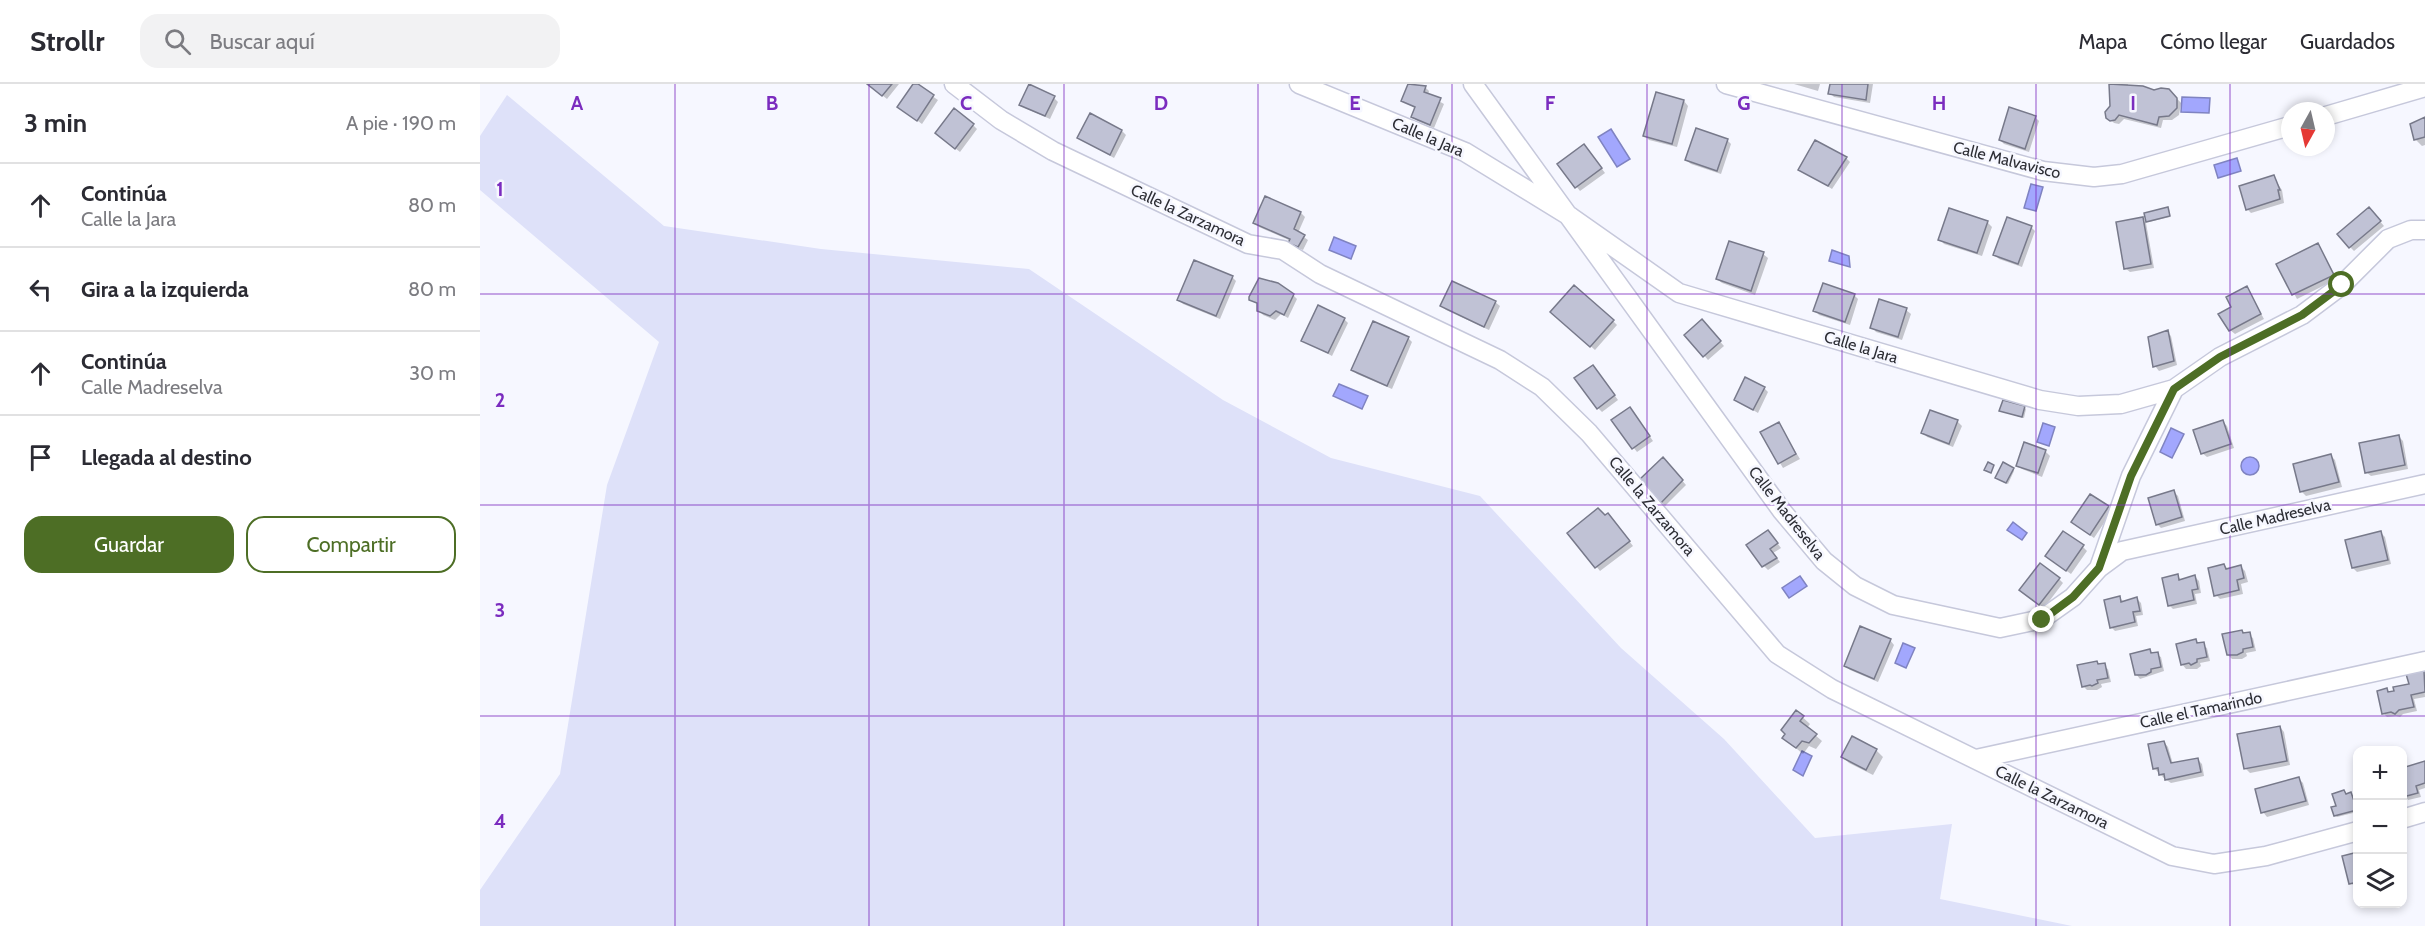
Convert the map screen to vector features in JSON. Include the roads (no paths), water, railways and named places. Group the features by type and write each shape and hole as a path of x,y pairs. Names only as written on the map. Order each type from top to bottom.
{"street":[{"name":"Calle la Zarzamora","path":"954,84 1001,120 1053,152 1248,244 1283,250 1320,274 1500,360 1542,387 1589,433 1777,654 1832,689 2172,856 2214,864 2266,856 2353,832"},
{"name":"Calle la Jara","path":"1299,84 1465,152 1571,218 1679,293 2040,400 2078,406 2121,404 2174,389 2220,357 2302,315 2342,285 2388,239 2411,230 2425,230"},
{"name":"Calle Madreselva","path":"1473,84 1782,511 1824,561 1855,586 1893,605 2000,628 2042,620 2073,597 2099,568 2122,551 2425,484"},
{"name":"Calle Malvavisco","path":"1726,84 2043,171 2094,177 2122,174 2281,129"},
{"path":"2335,113 2425,87"},
{"path":"2099,568 2131,476 2174,389"},
{"name":"Calle el Tamarindo","path":"1976,759 2425,661"},
{"path":"2407,818 2425,812"}],"water":[{"path":"2182,97 2210,98 2209,113 2181,112"},
{"path":"1611,129 1630,159 1617,167 1598,137"},
{"path":"2237,158 2241,171 2218,178 2214,165"},
{"path":"2031,184 2043,187 2036,211 2024,208"},
{"path":"1334,237 1356,246 1351,259 1329,250"},
{"path":"1832,250 1849,256 1850,267 1829,261"},
{"path":"1339,384 1368,396 1362,409 1333,396"},
{"path":"2043,423 2055,427 2049,446 2037,442"},
{"path":"2171,428 2184,434 2172,458 2160,452"},
{"path":"2246,457 2254,457 2259,462 2257,473 2246,475 2241,470 2241,462"},
{"path":"2013,522 2027,533 2022,540 2007,530"},
{"path":"1800,576 1807,586 1789,598 1782,588"},
{"path":"1903,643 1915,648 1906,668 1895,663"},
{"path":"1802,751 1812,756 1803,776 1793,770"}]}
